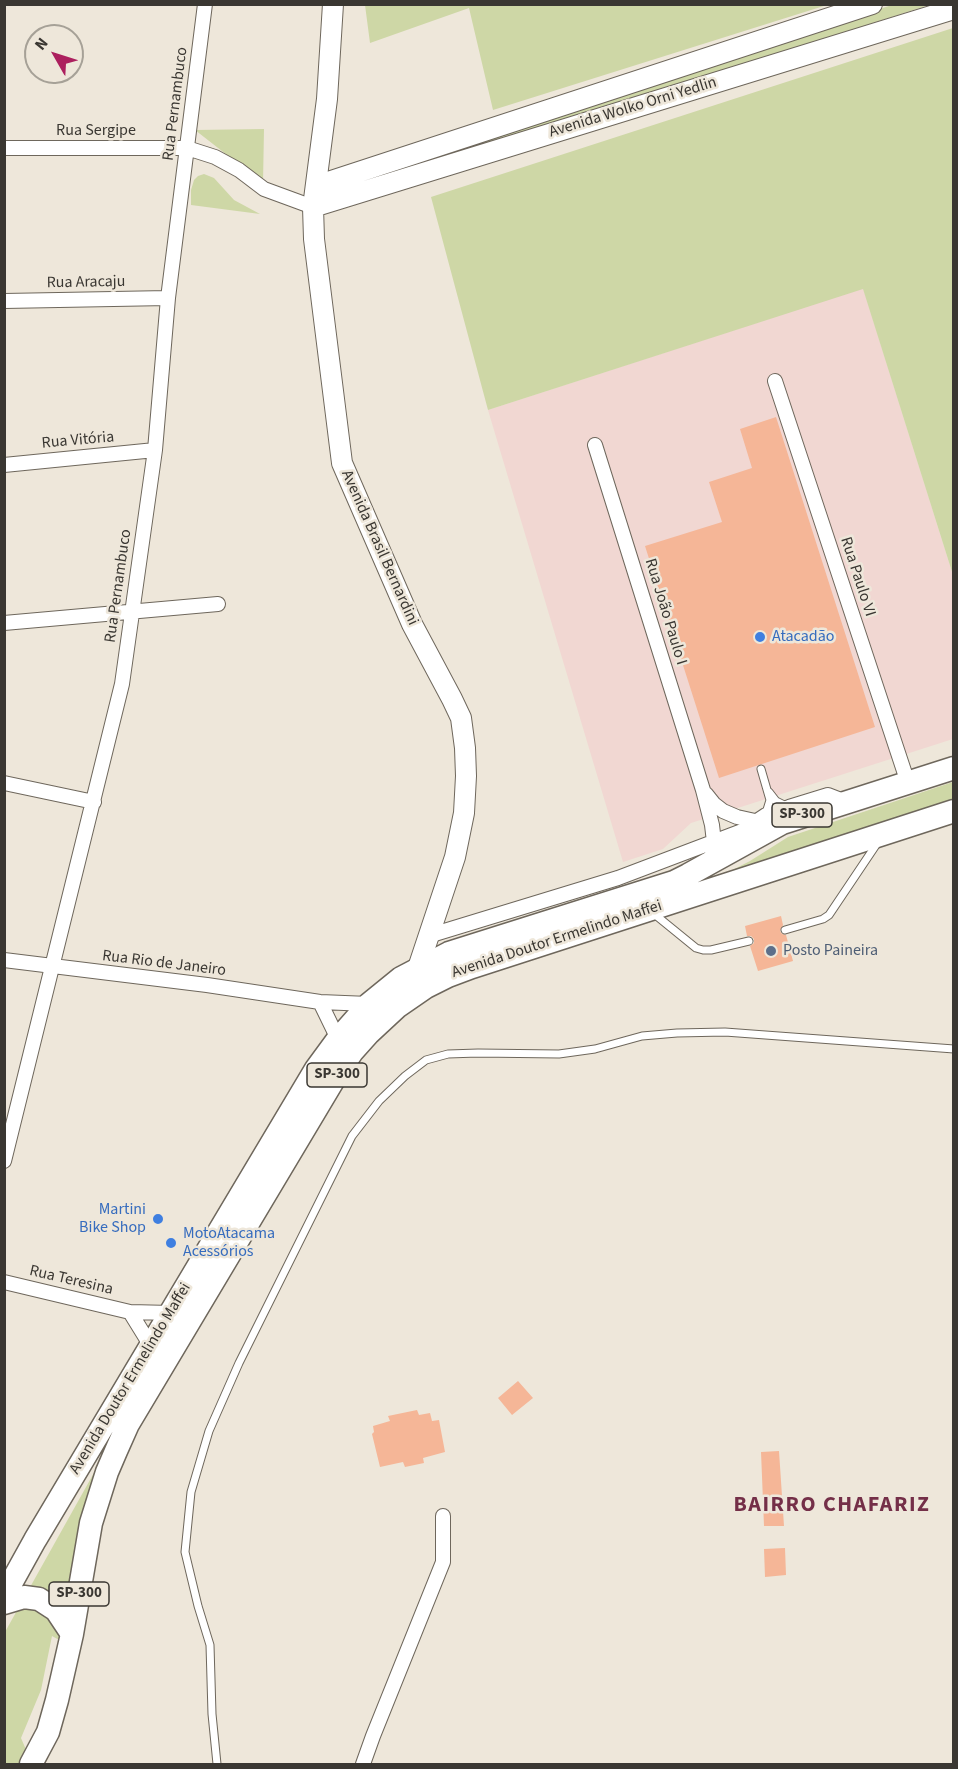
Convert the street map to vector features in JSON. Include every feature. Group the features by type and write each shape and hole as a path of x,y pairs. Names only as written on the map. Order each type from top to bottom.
{"main road":[{"name":"Avenida Doutor Ermelindo Maffei","path":"4,1596 35,1540 316,1069 338,1039 369,1004 401,978 449,952 674,882 713,852 782,823 954,768"},
{"name":"Avenida Doutor Ermelindo Maffei","path":"31,1764 48,1732 57,1700 98,1497 128,1424 337,1074 369,1033 397,1007 426,987 448,976 953,812"},
{"path":"4,1603 24,1597 39,1599 56,1610 72,1634"}],"street":[{"name":"Rua Pernambuco","path":"4,1161 122,684 155,450 168,298 205,4"},
{"name":"Avenida Brasil Bernardini","path":"333,4 327,99 313,207 314,239 342,463 412,624 452,699 460,718 464,738 465,813 455,857 418,968"},
{"name":"Avenida Wolko Orni Yedlin","path":"316,186 872,4"},
{"name":"Avenida Wolko Orni Yedlin","path":"313,207 954,9"},
{"name":"Rua Sergipe","path":"4,147 187,148 215,157 239,170 264,189 313,207"},
{"path":"290,199 316,186"},
{"name":"Rua Aracaju","path":"4,301 168,298"},
{"name":"Rua Paulo VI","path":"775,381 908,783"},
{"name":"Rua João Paulo I","path":"595,445 703,790 712,825 713,852"},
{"name":"Rua Vitória","path":"4,465 155,450"},
{"path":"4,623 218,604"},
{"path":"4,783 94,802"},
{"name":"Rua João Paulo I","path":"703,790 723,811 737,817 760,818"},
{"path":"429,936 618,878 713,852 760,818 789,807 828,795 846,802"},
{"path":"713,852 742,831"},
{"name":"Rua Rio de Janeiro","path":"4,960 207,985 320,1002 369,1004"},
{"path":"320,1002 338,1039"},
{"name":"Rua Teresina","path":"4,1282 129,1312 171,1312"},
{"name":"Rua Teresina","path":"129,1312 151,1346"},
{"path":"363,1764 443,1562 443,1516"}],"lane":[{"path":"760,818 770,800 761,770"},
{"path":"769,792 776,801 789,807"},
{"path":"784,930 823,919 829,915 882,834"},
{"path":"649,909 696,948 711,951 749,940"},
{"path":"217,1764 212,1714 210,1645 185,1552 191,1492 208,1431 239,1363 352,1136 379,1101 426,1060 448,1054 559,1054 595,1049 642,1036 724,1032 954,1050"}],"shaded area":[{"path":"863,288 953,575 953,739 691,823 663,849 623,862 488,410"}],"green space":[{"path":"365,4 827,5 493,110 469,8 370,43"},
{"path":"892,5 929,5 330,198 329,187"},
{"path":"953,28 953,575 863,289 488,410 431,197"},
{"path":"264,129 263,183 195,130"},
{"path":"204,174 214,178 234,200 260,214 191,205 194,180"},
{"path":"953,782 953,802 713,880 750,861 788,837"},
{"path":"100,1462 91,1523 67,1594 61,1641 52,1636 41,1690 21,1738 27,1752 19,1764 5,1764 5,1632"}],"building":[{"name":"Atacadão","path":"776,417 875,727 719,778 645,546 722,522 709,482 752,468 740,429"},
{"name":"Posto Paineira","path":"781,916 783,925 780,931 786,935 793,961 758,971 750,946 754,943 754,939 747,936 745,926"},
{"path":"518,1381 533,1398 512,1415 498,1398"},
{"path":"417,1410 419,1415 430,1413 432,1421 439,1420 445,1452 423,1458 424,1463 405,1467 403,1462 380,1467 372,1434 373,1426 390,1421 388,1416"},
{"path":"779,1451 784,1526 764,1526 761,1452"},
{"path":"785,1548 786,1575 765,1577 764,1549"}],"place":[{"name":"Atacadão","path":"760,637"},
{"name":"Posto Paineira","path":"771,951"},
{"name":"Martini Bike Shop","path":"158,1219"},
{"name":"MotoAtacama Acessórios","path":"171,1243"}],"district":[{"name":"BAIRRO CHAFARIZ","path":"832,1506"}]}
